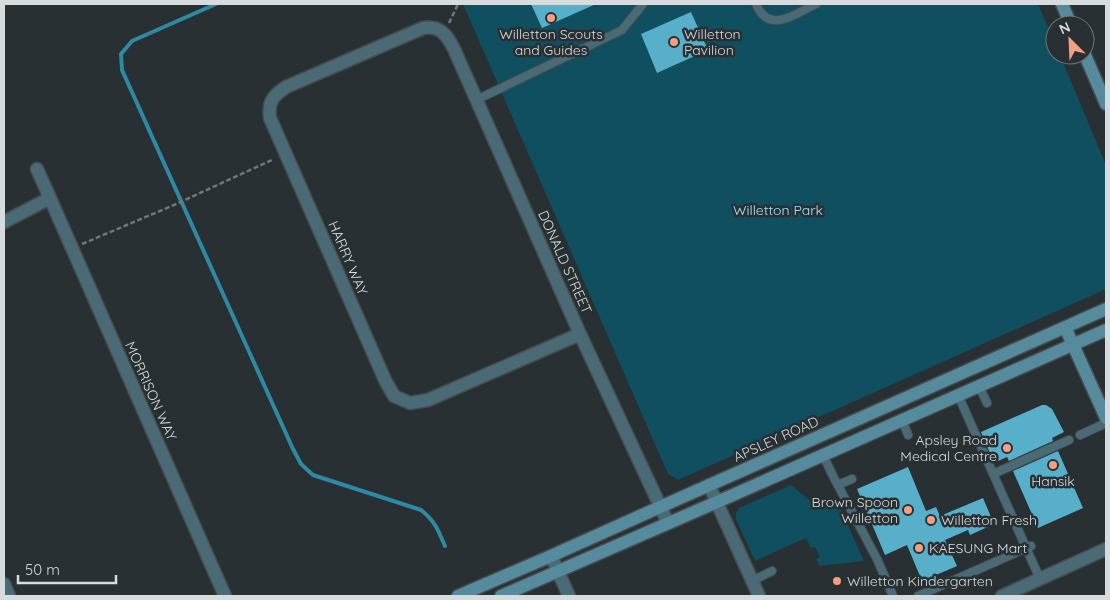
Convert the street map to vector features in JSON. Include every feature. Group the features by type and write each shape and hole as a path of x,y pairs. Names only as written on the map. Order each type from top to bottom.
{"main road":[{"path":"1090,65 1105,96"},
{"name":"APSLEY ROAD","path":"458,596 1106,309"},
{"path":"1065,327 1106,418"},
{"path":"501,596 1106,330"}],"street":[{"name":"HARRY WAY","path":"444,33 431,27 423,28 286,87 270,103 270,118 385,380 394,396 410,403 428,400 580,334"},
{"name":"DONALD STREET","path":"444,33 449,39 580,334 668,523"},
{"name":"MORRISON WAY","path":"37,168 225,596"},
{"path":"4,222 50,198"},
{"path":"709,485 759,596"},
{"path":"1002,596 1106,548"},
{"path":"552,556 569,596"},
{"path":"4,584 9,596"}],"lane":[{"path":"476,100 622,30 642,4"},
{"path":"756,4 759,12 767,18 776,21 784,20 816,4"},
{"path":"979,386 987,403"},
{"path":"958,395 984,459 1029,547 1040,579"},
{"path":"902,420 908,435"},
{"path":"1080,435 1106,424"},
{"path":"993,474 1069,440"},
{"path":"823,455 893,596"},
{"path":"838,485 852,479"},
{"path":"918,596 1029,547"},
{"path":"752,581 772,571"}],"path":[{"path":"444,33 458,4"},
{"path":"72,248 188,199 287,153"}],"green space":[{"name":"Willetton Park","path":"463,4 1038,4 1045,20 1045,65 1064,65 1106,165 1106,289 678,480 668,474"},
{"path":"791,485 814,504 836,499 864,561 819,566 816,559 820,557 815,547 811,548 806,538 755,561 736,519 736,513 739,508"}],"building":[{"name":"Willetton Scouts and Guides","path":"531,4 596,4 542,28"},
{"name":"Willetton Pavilion","path":"691,12 708,50 657,73 641,34"},
{"name":"Apsley Road Medical Centre","path":"1042,405 1052,409 1064,432 1052,438 1053,441 1009,461 1007,457 994,463 981,432"},
{"path":"1058,451 1083,508 1038,528 1013,471"},
{"name":"Willetton Fresh","path":"908,467 926,511 936,507 940,516 983,498 994,524 970,535 968,530 945,540 957,566 922,581 907,545 885,555 857,489"}],"waterway":[{"path":"216,4 132,41 121,54 122,70 301,464 313,475 421,510 433,522 445,546"}],"place":[{"name":"Willetton Scouts and Guides","path":"551,18"},
{"name":"Willetton Pavilion","path":"674,42"},
{"name":"Apsley Road Medical Centre","path":"1007,448"},
{"name":"Hansik","path":"1053,465"},
{"name":"Brown Spoon Willetton","path":"908,510"},
{"name":"Willetton Fresh","path":"931,520"},
{"name":"KAESUNG Mart","path":"919,548"},
{"name":"Willetton Kindergarten","path":"837,581"}]}
